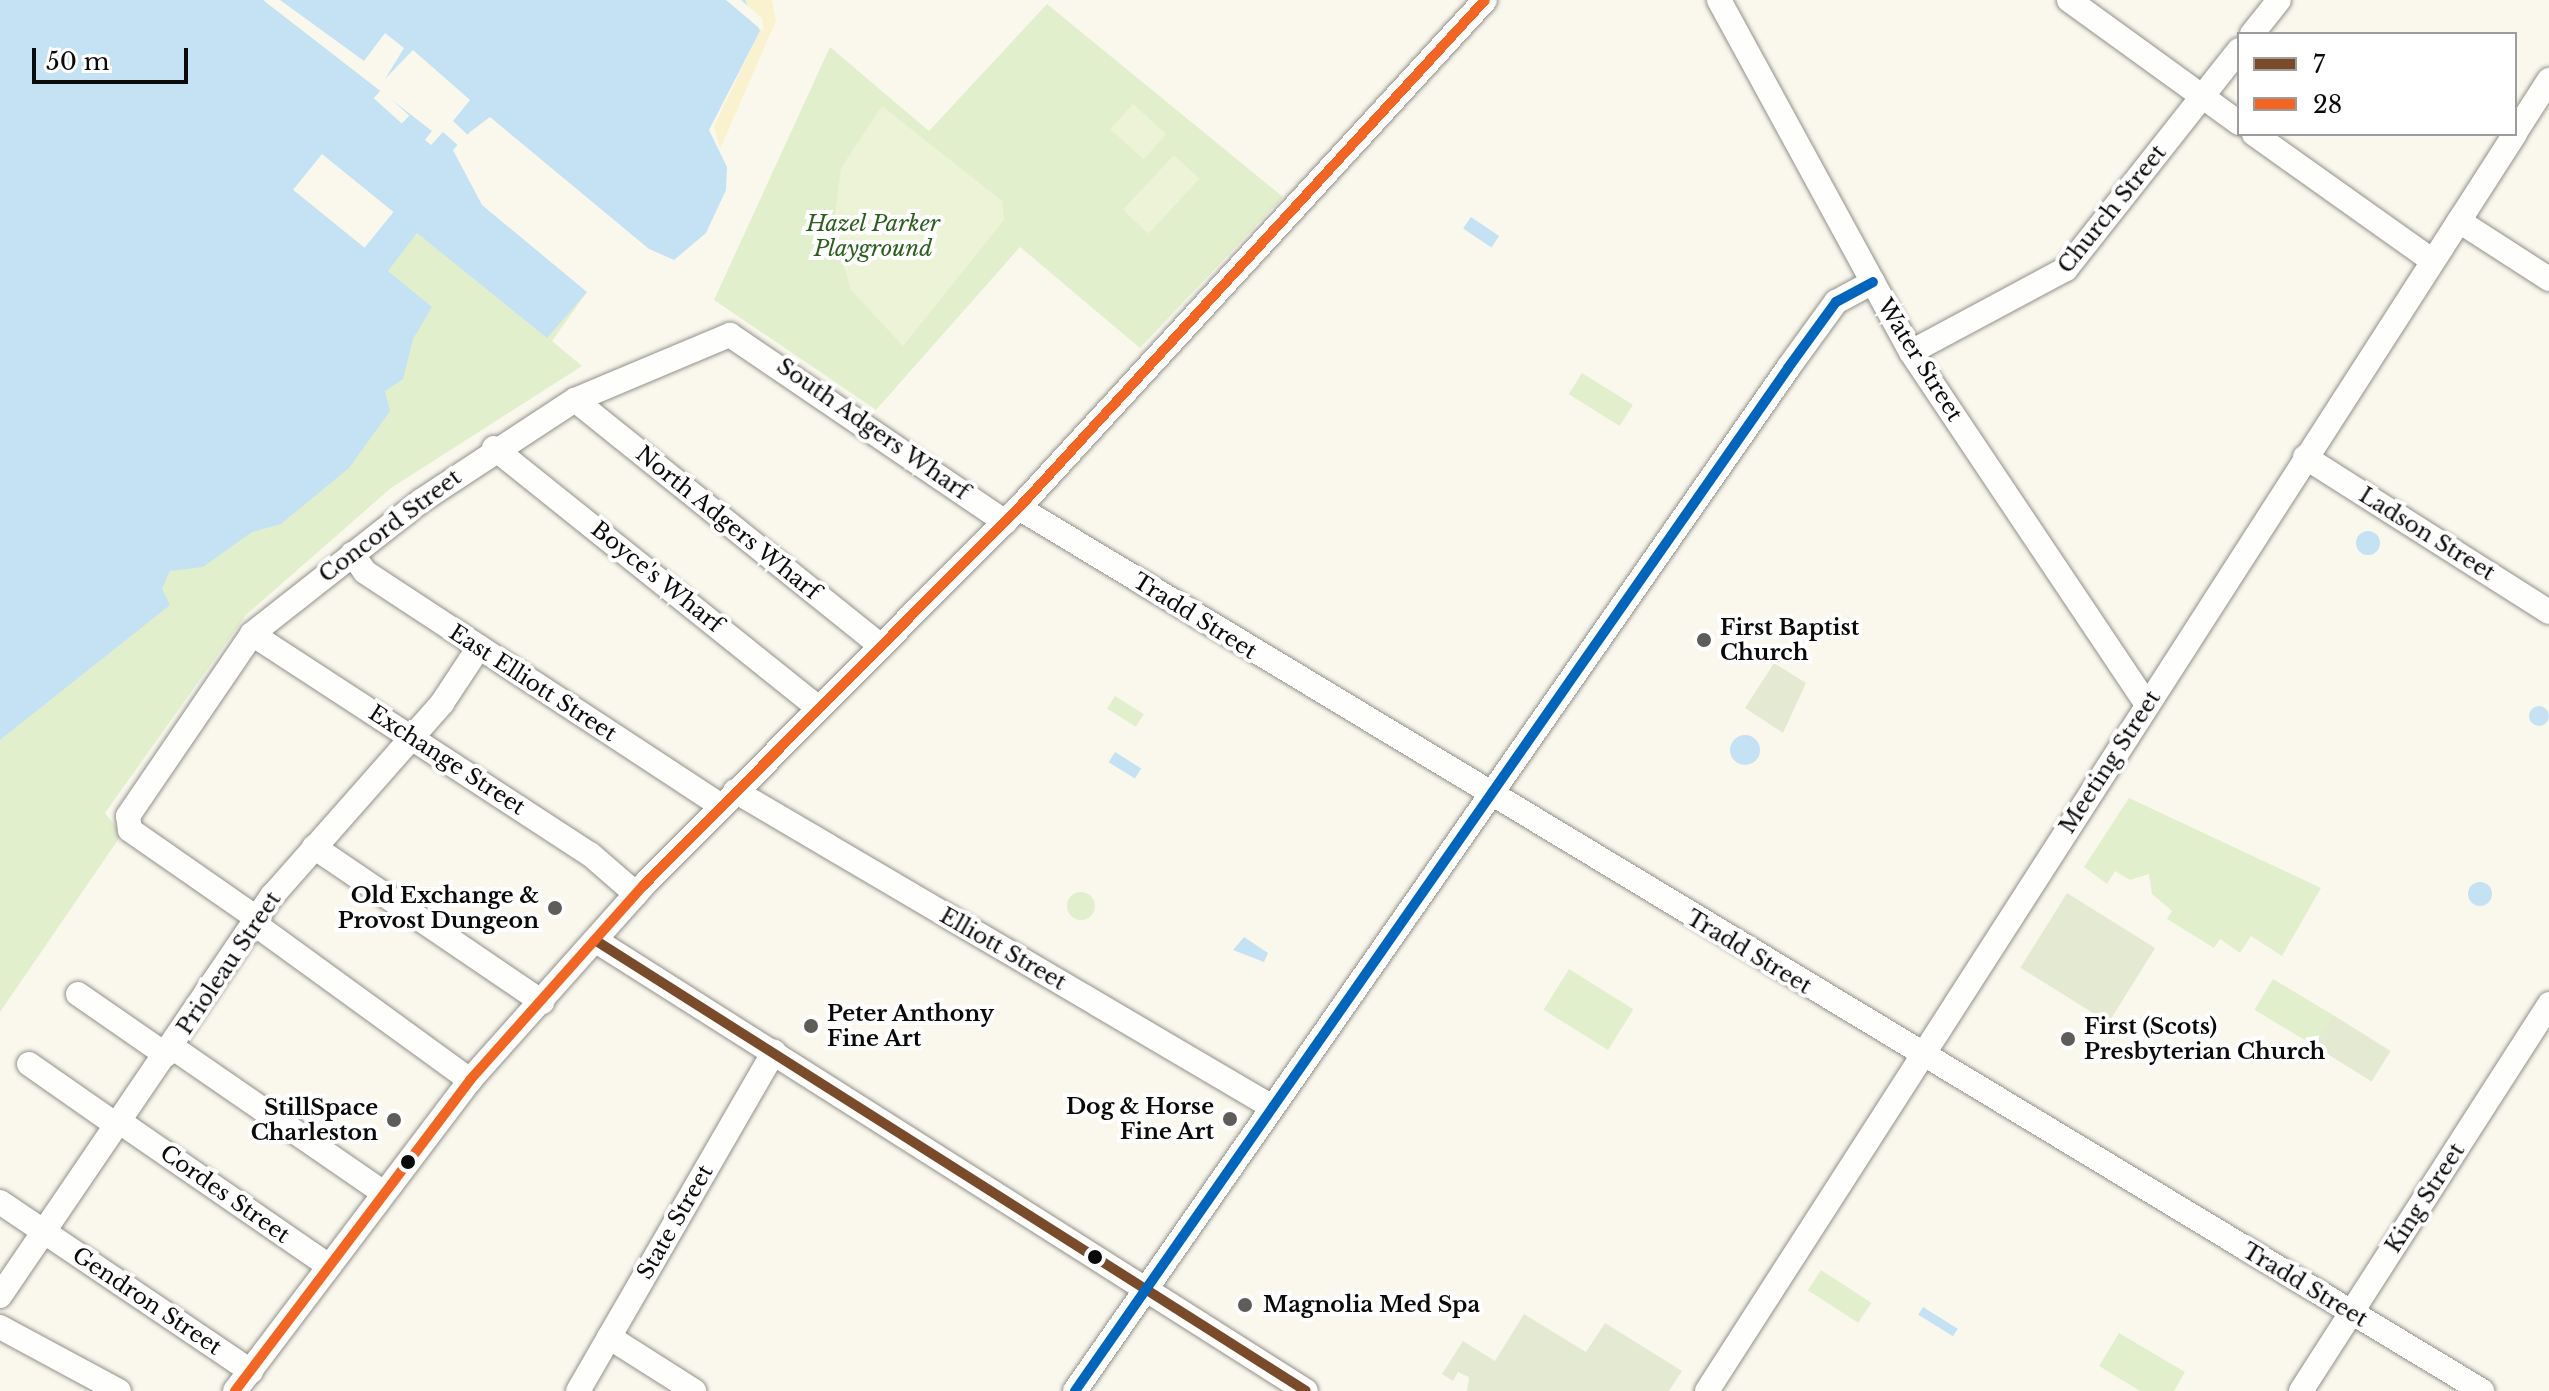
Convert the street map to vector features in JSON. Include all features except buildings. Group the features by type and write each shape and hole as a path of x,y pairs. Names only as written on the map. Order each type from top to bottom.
{"street":[{"path":"235,1391 470,1080 598,942 636,894 1012,515 1485,0"},
{"name":"Water Street","path":"1719,0 1911,352 2147,704"},
{"path":"2069,0 2237,122"},
{"path":"2254,32 2279,0"},
{"name":"Church Street","path":"1911,352 2055,279 2237,53"},
{"name":"Meeting Street","path":"2517,131 2549,80"},
{"path":"2257,136 2433,261"},
{"name":"Meeting Street","path":"1707,1391 2514,136"},
{"path":"2459,221 2549,279"},
{"path":"1075,1391 1148,1290 1486,795 1836,302 1873,282"},
{"name":"Concord Street","path":"257,921 126,823 252,634 352,554 494,448 575,400 719,336 740,339"},
{"name":"South Adgers Wharf","path":"740,339 1012,515"},
{"name":"North Adgers Wharf","path":"575,400 881,646"},
{"name":"Boyce's Wharf","path":"494,448 819,708"},
{"name":"Ladson Street","path":"2305,457 2549,612"},
{"name":"Tradd Street","path":"1012,515 2482,1391"},
{"name":"East Elliott Street","path":"352,554 365,572 479,647 728,798"},
{"name":"Exchange Street","path":"252,634 590,854 636,894"},
{"name":"Prioleau Street","path":"0,1296 257,921 314,847 410,736 479,647"},
{"name":"Elliott Street","path":"728,798 1272,1107"},
{"path":"314,847 542,1002"},
{"path":"257,921 470,1080"},
{"path":"598,942 1306,1391"},
{"path":"78,994 384,1193"},
{"name":"King Street","path":"2301,1391 2549,1004"},
{"name":"State Street","path":"578,1391 774,1052"},
{"name":"Cordes Street","path":"29,1064 329,1266"},
{"name":"Gendron Street","path":"0,1202 251,1371"},
{"path":"0,1327 119,1391"},
{"path":"609,1337 694,1391"}],"green space":[{"name":"Hazel Parker Playground","path":"1047,4 1283,197 1140,348 1020,247 876,410 714,300 830,47 929,131"},
{"path":"1133,104 1166,134 1144,159 1110,129"},
{"path":"882,106 1002,201 1004,220 903,346 851,290 833,229 841,168"},
{"path":"1174,155 1200,179 1148,234 1123,210"},
{"path":"417,232 587,292 552,341 582,366 391,488 246,615 105,813 122,834 0,1012 0,659 25,639 293,510 336,338"},
{"path":"1582,373 1633,405 1620,426 1569,394"},
{"path":"1774,663 1806,683 1783,733 1745,708"},
{"path":"1115,696 1144,714 1136,727 1107,709"},
{"path":"2129,798 2321,888 2282,956 2251,936 2240,953 2220,939 2214,948 2167,919 2172,911 2152,894 2149,874 2130,880 2115,871 2107,884 2084,867"},
{"path":"1081,892 1091,896 1095,906 1091,916 1081,920 1071,916 1067,906 1071,896"},
{"path":"2067,893 2155,948 2109,1023 2020,968"},
{"path":"1569,969 1633,1009 1608,1050 1544,1010"},
{"path":"2273,979 2333,1015 2314,1046 2254,1010"},
{"path":"2333,1015 2391,1051 2372,1082 2314,1046"},
{"path":"1821,1270 1871,1303 1858,1323 1808,1290"},
{"path":"1524,1314 1586,1352 1605,1323 1682,1371 1669,1391 1467,1391 1469,1377 1458,1372 1453,1381 1442,1374 1463,1341 1495,1361"},
{"path":"2119,1333 2185,1372 2174,1391 2140,1391 2099,1366"}],"sand":[{"path":"745,0 772,0 776,21 720,149 714,126 760,31"}],"water":[{"path":"0,0 745,0 760,31 709,130 727,167 726,190 706,233 674,260 649,249 490,117 470,132 453,150 482,205 587,292 547,338 417,233 388,271 432,307 413,339 403,379 385,391 390,411 349,468 281,524 252,532 203,567 170,571 162,589 170,605 0,740"},
{"path":"1471,217 1499,236 1491,248 1463,229"},
{"path":"2368,531 2377,534 2380,543 2377,552 2368,555 2359,552 2356,543 2359,534"},
{"path":"2539,706 2546,709 2549,716 2546,723 2539,726 2532,723 2529,716 2532,709"},
{"path":"1745,735 1751,736 1759,744 1759,756 1751,764 1745,765 1739,764 1731,756 1730,750 1731,744 1739,736"},
{"path":"1115,752 1141,768 1135,779 1109,762"},
{"path":"2480,882 2488,886 2492,894 2488,902 2480,906 2472,902 2468,894 2472,886"},
{"path":"1244,937 1268,953 1264,962 1233,950"},
{"path":"1923,1307 1958,1329 1953,1336 1918,1315"}],"pier":[{"path":"263,0 280,0 364,61 385,33 404,48 385,79 413,50 470,100 453,121 471,138 461,148 443,132 431,145 425,140 432,131"},
{"path":"726,0 741,0 762,18 764,32"},
{"path":"381,90 409,115 402,124 374,98"},
{"path":"322,154 393,212 365,248 293,190"}],"transit line":[{"name":"28","path":"235,1391 470,1080 644,885 1027,499 1485,0"},
{"path":"1075,1391 1788,368 1836,302 1873,282"},
{"name":"7","path":"598,942 1306,1391"}],"place":[{"name":"First Baptist Church","path":"1704,640"},
{"name":"Old Exchange & Provost Dungeon","path":"555,908"},
{"name":"Peter Anthony Fine Art","path":"811,1026"},
{"name":"First (Scots) Presbyterian Church","path":"2068,1039"},
{"name":"Dog & Horse Fine Art","path":"1230,1119"},
{"name":"StillSpace Charleston","path":"394,1120"},
{"name":"Magnolia Med Spa","path":"1245,1305"}]}
